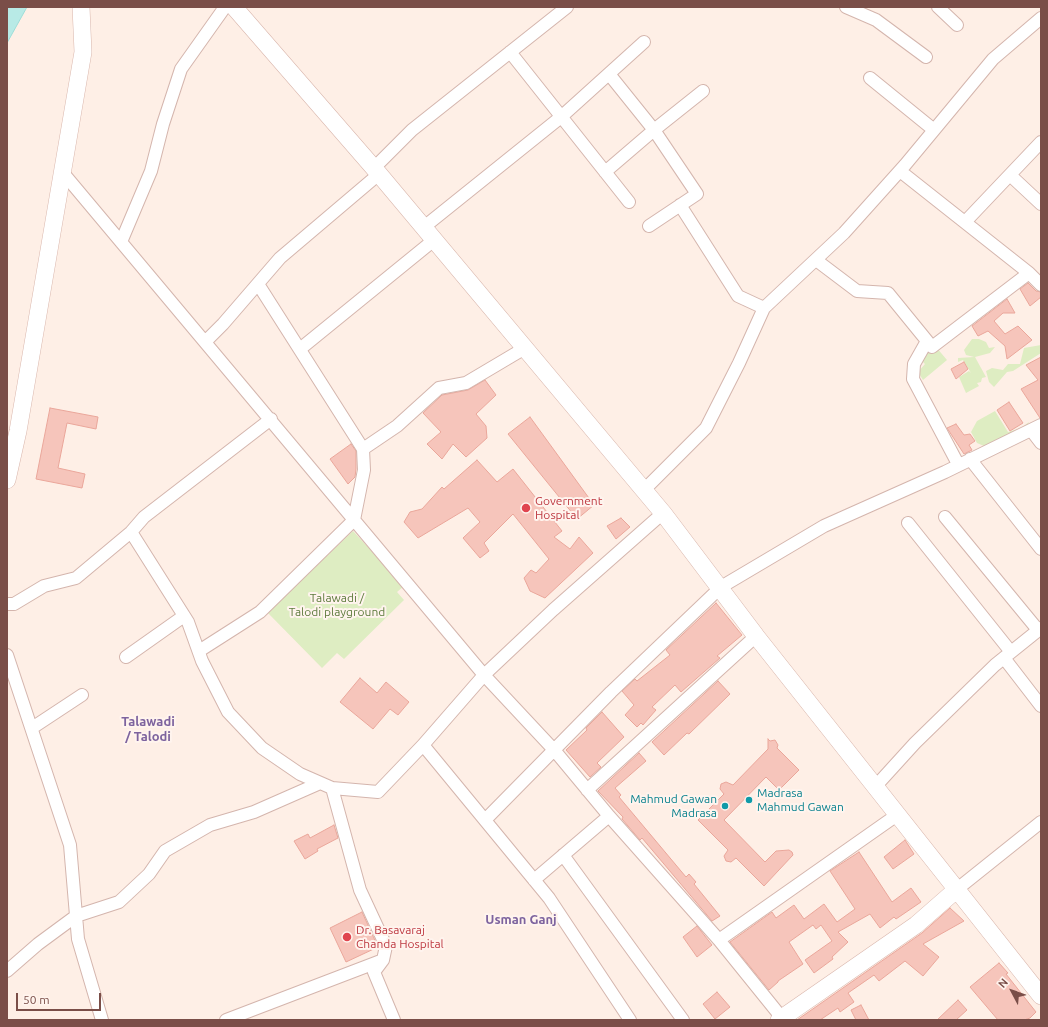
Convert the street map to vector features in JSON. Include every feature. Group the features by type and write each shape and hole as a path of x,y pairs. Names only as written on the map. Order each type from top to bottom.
{"street":[{"path":"7,480 13,435 64,174 83,52 81,7"},
{"path":"121,242 151,170 163,124 181,69 233,7 377,171 663,513 721,587 756,636 956,890 1040,992"},
{"path":"205,342 280,258 377,171 412,130 567,7"},
{"path":"846,7 876,20 926,57"},
{"path":"938,7 957,25"},
{"path":"644,490 706,428 739,363 764,308 844,233 900,171 993,59 1041,18"},
{"path":"300,349 644,42"},
{"path":"510,52 629,202"},
{"path":"609,74 654,130 697,194 649,226"},
{"path":"870,78 934,130"},
{"path":"605,172 703,91"},
{"path":"965,222 1041,142"},
{"path":"900,171 1029,273 1041,285"},
{"path":"64,174 484,675 555,751 609,816 720,940 781,1019 916,925 956,890 1041,822"},
{"path":"1010,175 1041,204"},
{"path":"680,205 738,296 764,308"},
{"path":"816,260 857,291 888,293 932,347 1029,273"},
{"path":"199,652 260,612 354,520 364,470 363,449 258,284"},
{"path":"927,341 914,364 913,379 958,464"},
{"path":"363,449 397,426 439,388 466,382 525,348"},
{"path":"7,604 14,604 44,586 76,578 132,532 144,518 270,419"},
{"path":"485,820 555,751 611,692 721,587 824,526 1036,428 1041,443"},
{"path":"970,459 1041,549"},
{"path":"132,532 184,616 199,652 228,712 262,748 300,774 332,788 378,792 423,745 484,675 553,610 663,513"},
{"path":"875,787 915,743 1007,655 1039,629 945,517"},
{"path":"908,523 1007,655 1041,706"},
{"path":"126,657 184,616"},
{"path":"587,790 756,636"},
{"path":"7,655 70,845 78,939 102,1020"},
{"path":"32,728 82,695"},
{"path":"423,745 549,898 630,1020"},
{"path":"7,971 38,944 76,916 119,902 149,874 165,851 210,825 254,812 320,783"},
{"path":"332,788 360,890 386,946 383,960 374,972 394,1020"},
{"path":"720,940 897,815"},
{"path":"534,880 609,816"},
{"path":"563,855 683,1020"},
{"path":"232,1019 383,960"}],"green space":[{"path":"972,339 979,339 986,342 989,348 995,347 990,353 975,357 986,377 982,378 981,382 977,383 979,386 966,393 959,377 969,371 971,373 963,360 958,362 958,358 974,357 966,355 964,350"},
{"path":"1041,345 1041,353 1013,371 1007,372 994,387 989,382 986,371 992,368 1003,370 1008,364 1020,364 1024,348"},
{"path":"936,347 947,360 923,380 918,372 925,364 920,359"},
{"path":"995,411 1008,432 1021,428 1029,422 1026,428 990,444 984,446 977,443 971,432 977,421"},
{"name":"Talawadi / Talodi playground","path":"353,531 404,586 397,592 404,600 344,659 337,653 322,668 267,612"}],"water":[{"path":"7,7 27,7 7,43"}],"building":[{"path":"1028,283 1036,291 1041,292 1041,297 1030,306 1020,289"},
{"path":"1007,299 1015,313 1003,313 994,321 1005,334 1018,326 1032,340 1007,359 1005,346 988,331 978,336 972,326"},
{"path":"1041,357 1040,418 1021,389 1038,380 1026,365"},
{"path":"964,362 968,369 956,379 951,369"},
{"path":"485,380 496,395 476,414 486,426 487,438 466,457 453,444 442,459 427,444 441,432 423,413 442,395 468,390"},
{"path":"1009,402 1023,423 1010,431 997,410"},
{"path":"50,408 98,417 96,429 67,423 58,468 85,474 82,488 36,479"},
{"path":"530,417 594,505 577,519 508,434"},
{"path":"956,424 964,435 970,434 975,441 969,445 972,450 964,454 947,428"},
{"path":"351,444 356,451 356,469 355,477 348,484 330,459"},
{"path":"477,460 497,482 513,469 562,531 554,537 570,549 579,537 593,553 545,598 530,591 524,578 531,570 536,573 549,559 513,514 484,543 489,551 480,558 463,538 480,522 468,508 418,538 404,522 410,512 422,509 442,487 444,489"},
{"path":"621,518 630,527 616,539 607,526"},
{"path":"716,603 742,635 717,656 720,658 681,692 675,685 652,707 656,710 643,725 641,723 637,727 625,715 634,705 622,691 635,679 637,681 670,655 666,650"},
{"path":"360,678 377,693 386,682 409,702 398,715 390,709 373,729 340,702"},
{"path":"718,681 730,694 689,734 687,733 664,755 652,742"},
{"path":"602,712 624,737 597,763 601,767 590,777 566,750 587,730 586,728"},
{"name":"Mahmud Gawan Madrasa","path":"768,739 770,741 775,740 778,745 777,748 799,770 779,790 766,777 724,820 765,862 776,851 789,850 792,852 793,855 764,886 736,858 731,862 726,861 724,856 728,850 698,820 724,794 720,789 721,784 726,782 733,785 768,749"},
{"path":"639,753 646,761 615,788 621,795 619,797 686,877 689,874 696,882 694,884 720,916 712,921 642,838 640,840 622,819 623,817 598,791"},
{"path":"334,825 338,838 317,849 318,851 305,859 294,841 308,834 310,838"},
{"path":"905,840 914,854 893,869 884,857"},
{"path":"859,852 892,902 911,888 921,902 896,919 894,917 880,928 870,914 838,932 848,942 832,957 833,959 814,973 805,960 832,941 821,925 816,929 813,925 789,942 803,964 778,981 769,990 730,942 772,912 776,918 794,905 804,919 824,904 837,922 855,909 830,871"},
{"path":"950,908 964,921 923,944 939,957 923,976 905,961 879,981 874,975 848,993 854,1002 840,1012 838,1008 820,1020 797,1020 922,933"},
{"path":"362,912 378,947 346,962 330,928"},
{"path":"697,926 712,945 697,957 683,937"},
{"path":"999,963 1036,1012 1030,1018 1024,1020 998,1020 970,987"},
{"path":"717,992 730,1007 715,1019 703,1004"},
{"path":"958,1000 967,1010 956,1020 937,1020"},
{"path":"861,1005 869,1020 856,1020 851,1010"}],"place":[{"name":"Government Hospital","path":"526,508"},
{"name":"Madrasa Mahmud Gawan","path":"749,800"},
{"name":"Mahmud Gawan Madrasa","path":"725,806"},
{"name":"Dr. Basavaraj Chanda Hospital","path":"347,937"}],"district":[{"name":"Talawadi / Talodi","path":"148,730"},
{"name":"Usman Ganj","path":"521,920"}]}
